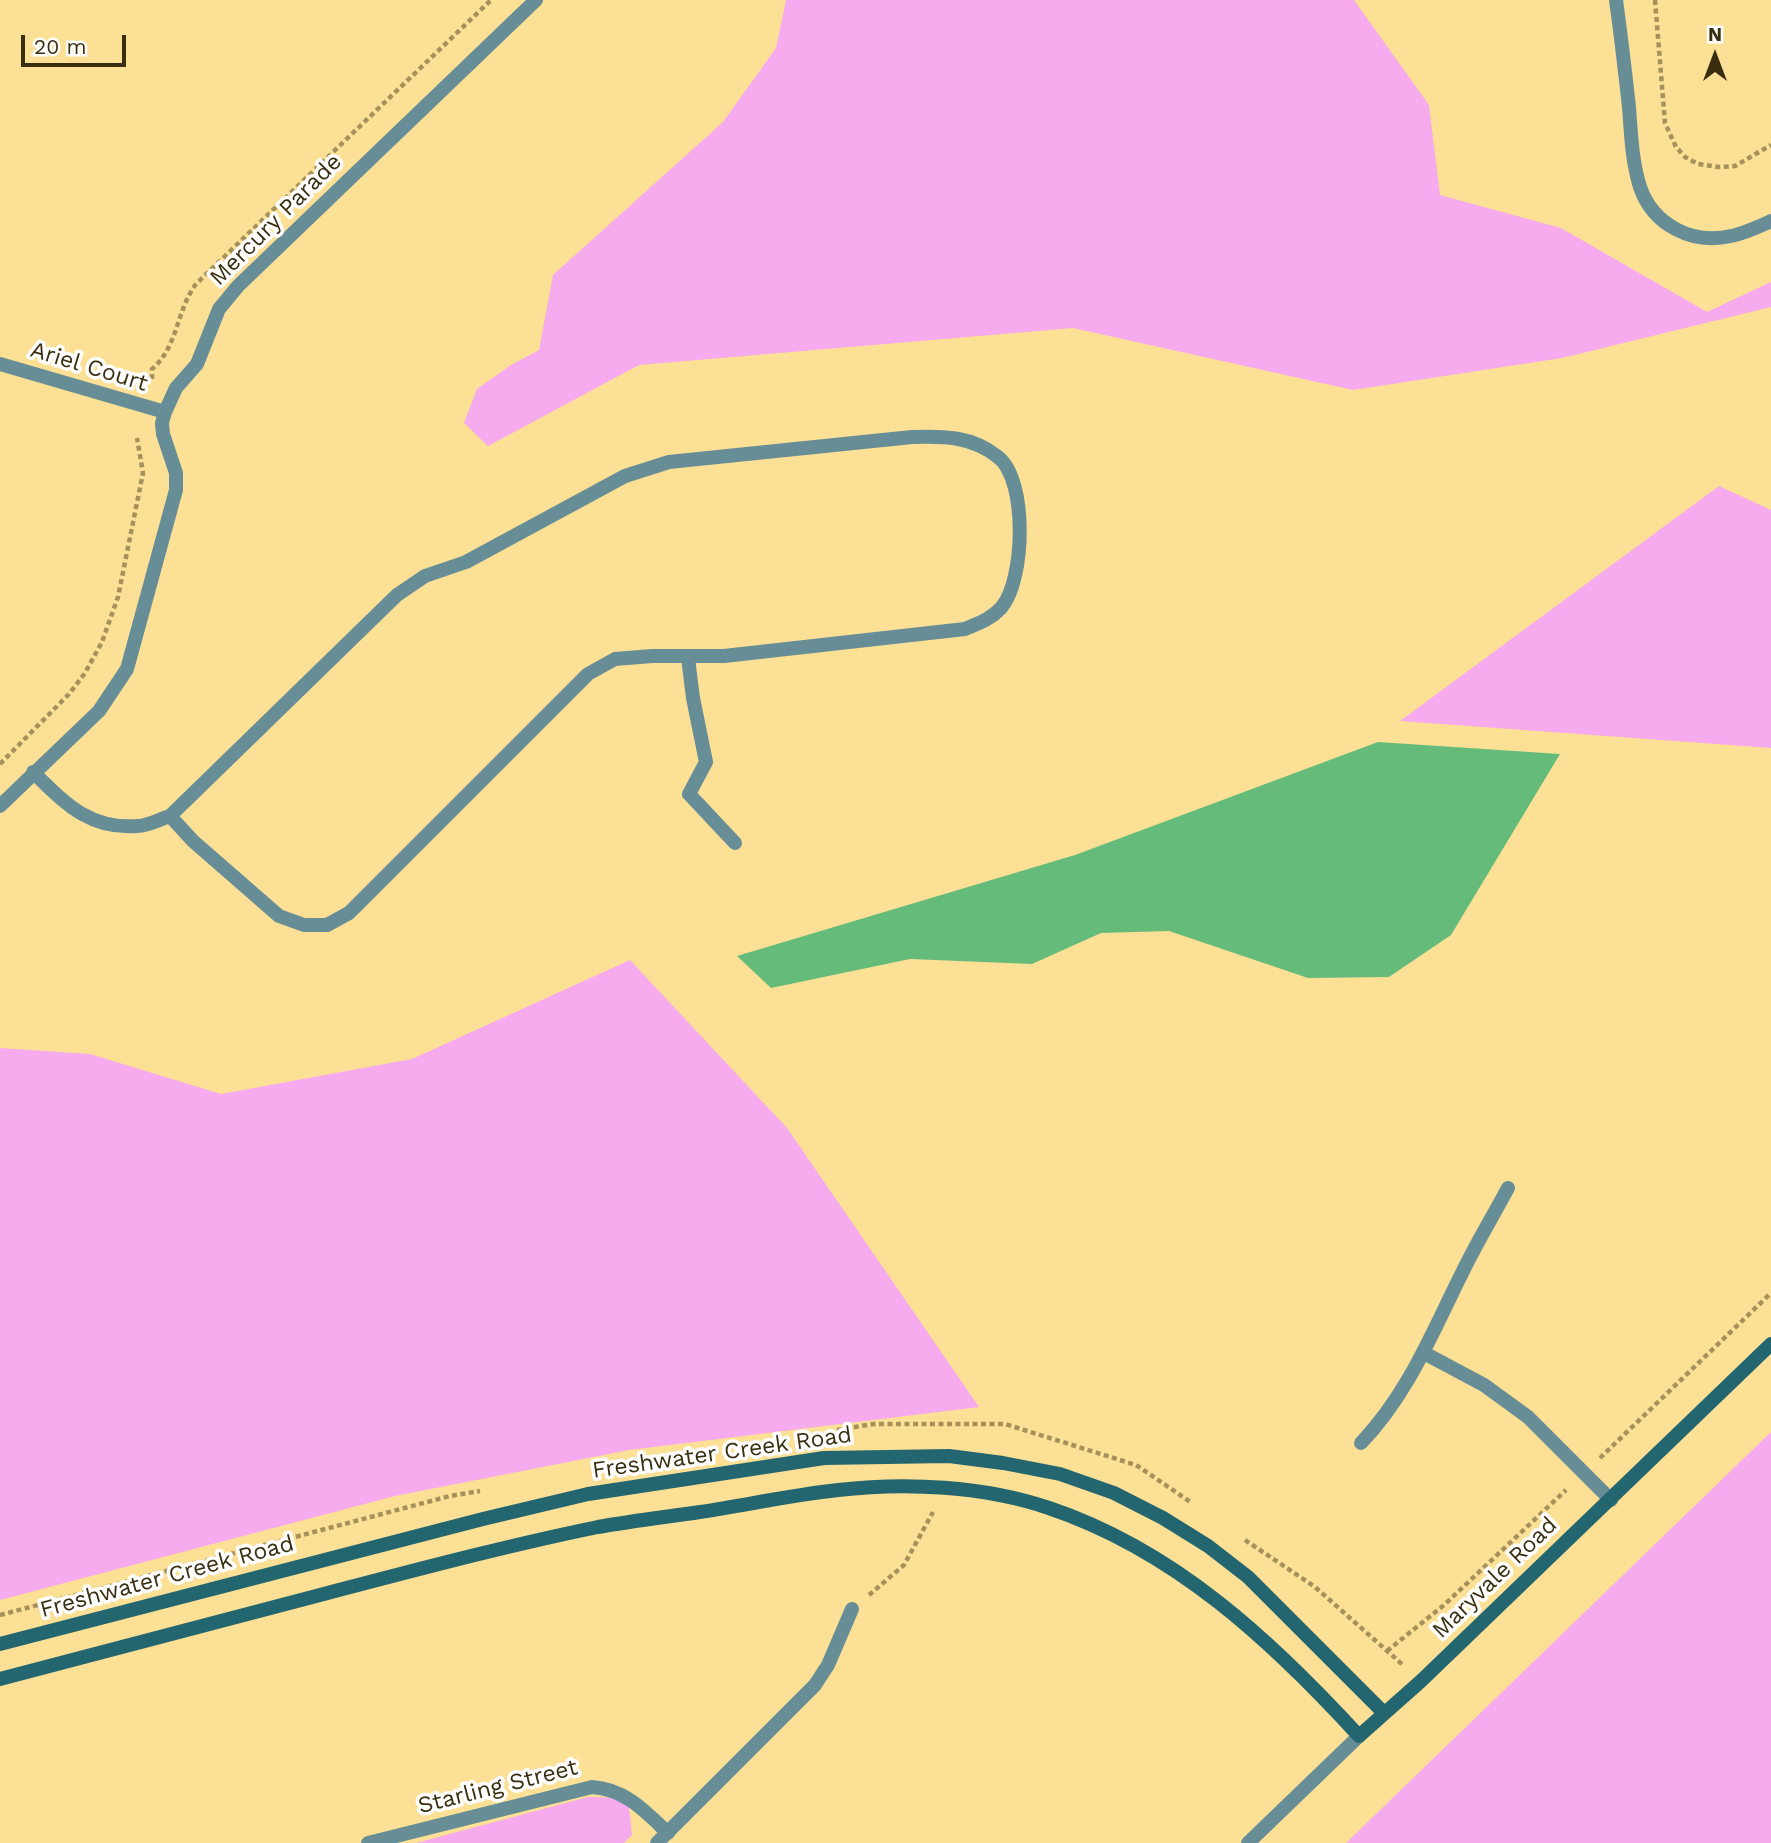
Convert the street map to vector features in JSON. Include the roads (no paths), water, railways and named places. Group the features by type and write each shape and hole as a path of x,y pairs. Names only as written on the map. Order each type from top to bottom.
{"main road":[{"name":"Maryvale Road","path":"1359,1736 1611,1500 1771,1344"},
{"name":"Freshwater Creek Road","path":"0,1644 588,1494 824,1458 949,1456 1003,1462 1060,1474 1114,1493 1163,1518 1208,1546 1248,1577 1384,1713"},
{"path":"0,1679 493,1550 603,1526 838,1490 888,1487 941,1489 989,1494 1046,1507 1097,1527 1154,1556 1202,1587 1251,1628 1328,1702 1359,1736"}],"street":[{"name":"Mercury Parade","path":"165,412 176,388 197,363 213,320 228,298 536,0"},
{"path":"1616,0 1635,167 1646,201 1666,224 1697,237 1713,239 1730,236 1771,221"},
{"name":"Ariel Court","path":"0,364 165,412"},
{"path":"0,806 99,711 127,668 176,490 176,472 163,434 165,412"},
{"path":"33,772 67,806 85,818 107,824 139,826 170,816 397,596 425,576 466,562 625,476 669,462 941,436 972,441 1000,458 1013,477 1020,504 1018,568 1012,590 1003,607 986,620 965,629 724,656 615,659 588,674 349,913 327,925 304,925 279,916 193,841 170,816"},
{"path":"688,658 692,698 705,762 690,794 734,843"},
{"path":"1361,1443 1381,1422 1424,1353 1462,1272 1508,1188"},
{"path":"1424,1353 1483,1385 1528,1417 1611,1500"},
{"name":"Starling Street","path":"368,1843 592,1787 626,1796 662,1838 815,1685 828,1665 852,1609"},
{"name":"Maryvale Road","path":"1248,1843 1359,1736"}]}
